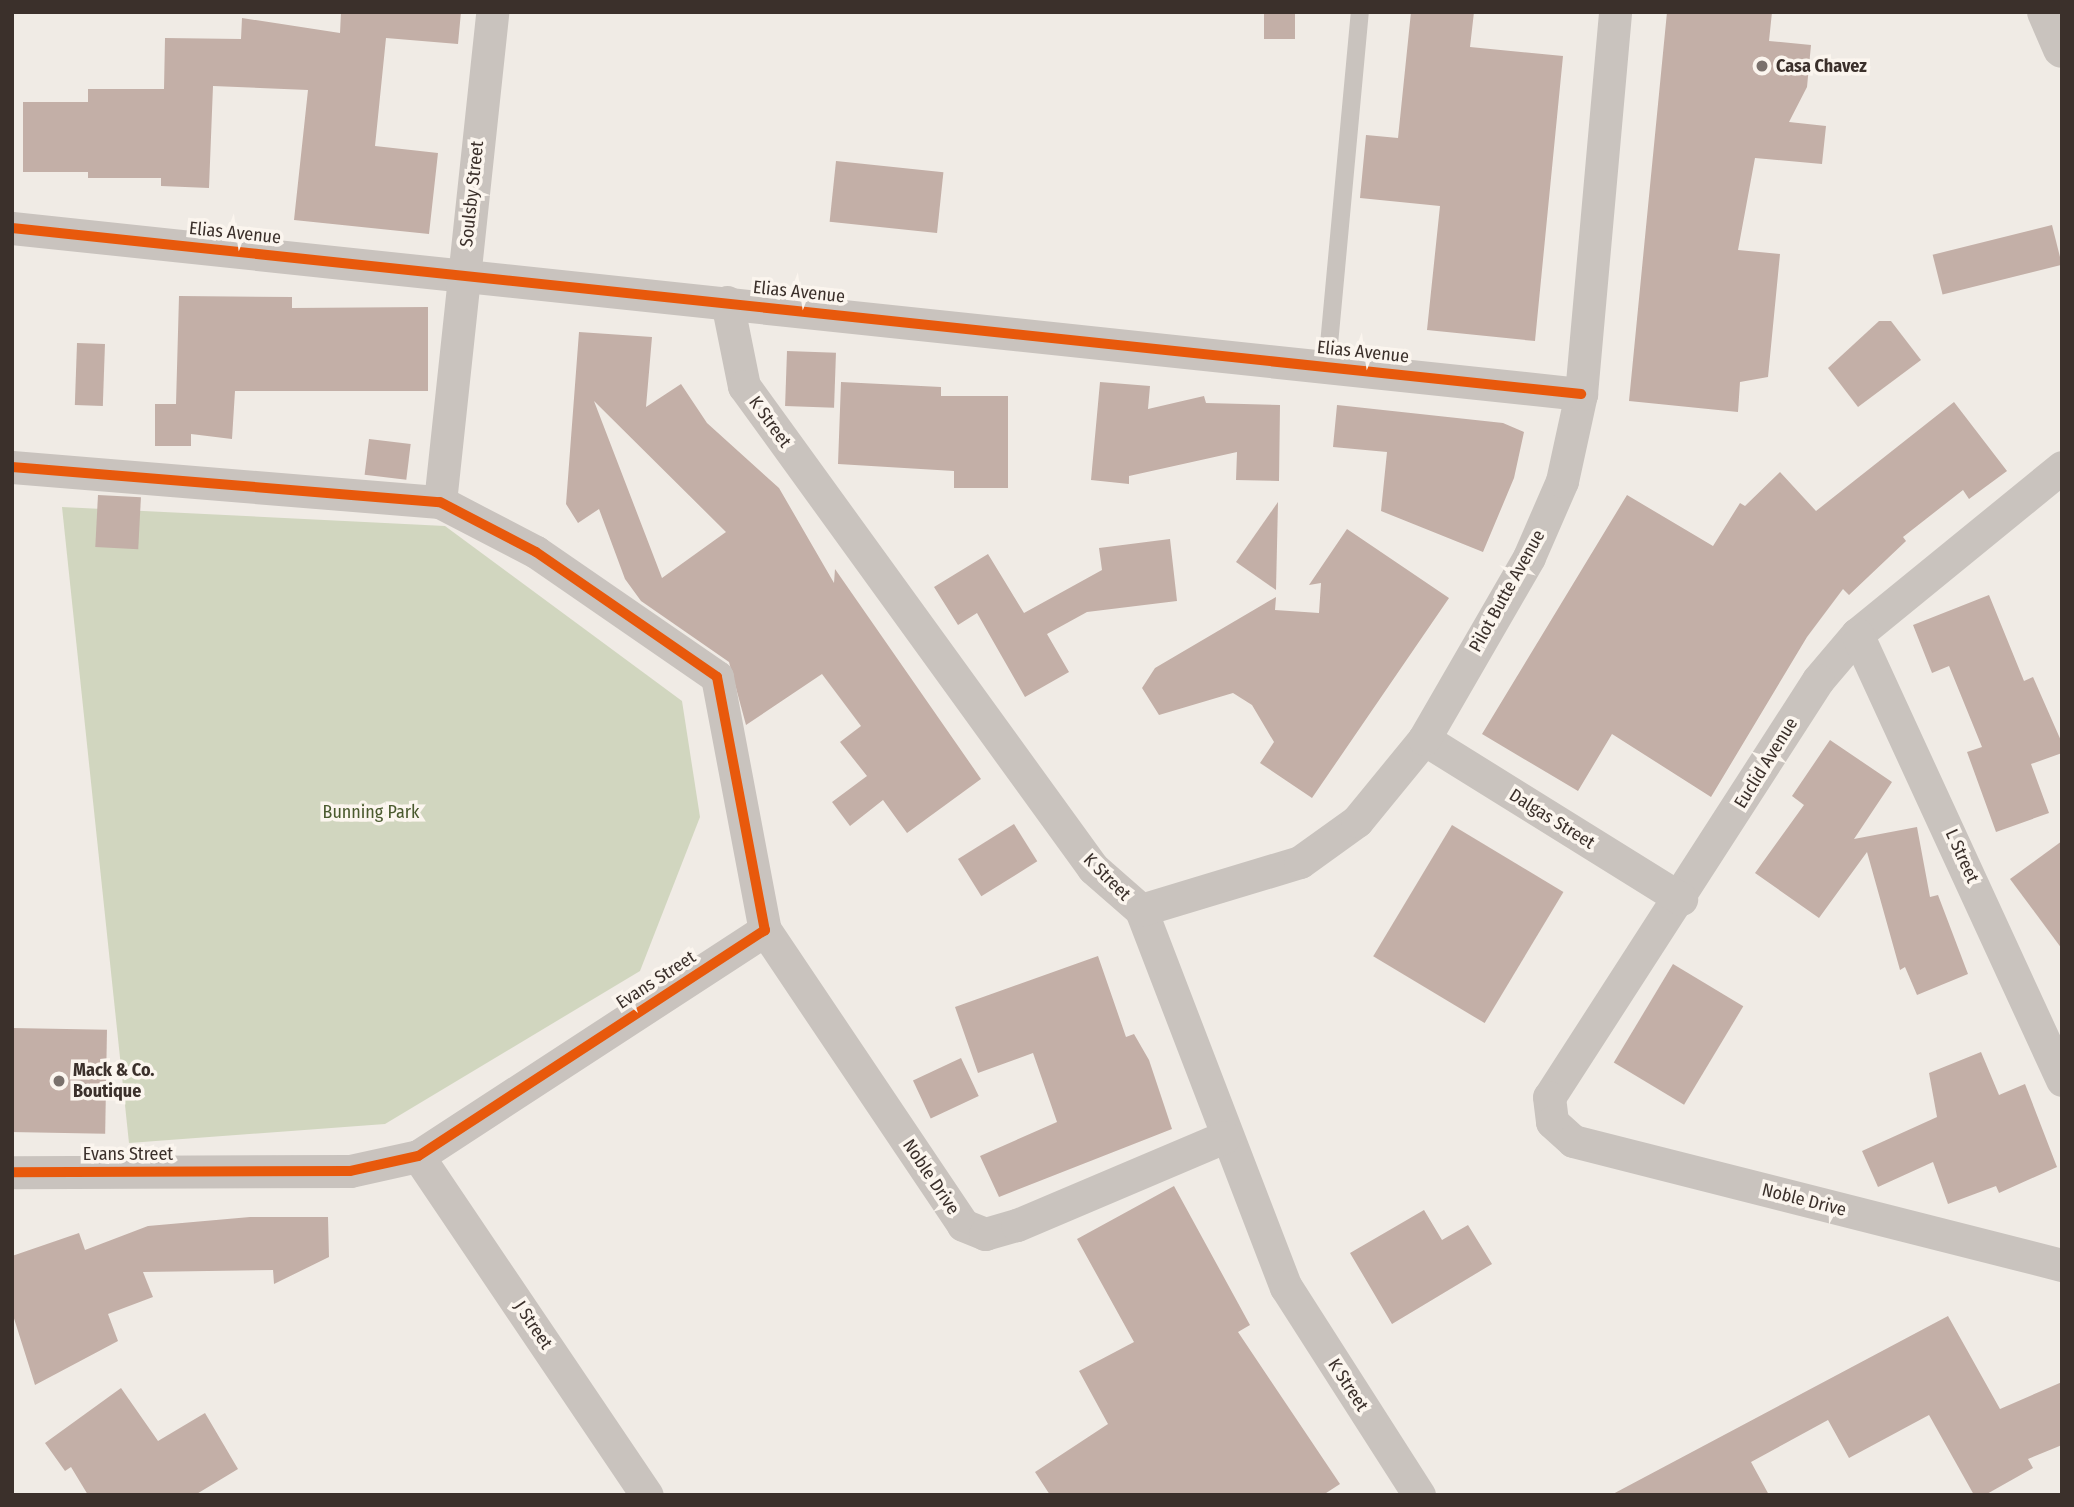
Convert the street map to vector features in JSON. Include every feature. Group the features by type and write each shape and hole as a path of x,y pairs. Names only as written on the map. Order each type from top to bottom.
{"street":[{"name":"Soulsby Street","path":"440,502 492,12"},
{"name":"Pilot Butte Avenue","path":"1140,910 1300,862 1357,821 1424,739 1529,557 1562,481 1581,394 1615,12"},
{"path":"2046,12 2062,49"},
{"name":"Elias Avenue","path":"12,228 1581,394"},
{"name":"K Street","path":"727,302 744,386 1093,868 1140,910 1224,1137 1286,1287 1419,1495"},
{"path":"12,467 440,502 536,552 717,677 765,930"},
{"name":"Euclid Avenue","path":"1552,1122 1549,1097 1681,899 1818,680 1857,634 2062,467"},
{"name":"L Street","path":"1857,634 2062,1080"},
{"name":"Dalgas Street","path":"1424,739 1681,899"},
{"name":"Noble Drive","path":"765,930 963,1225 985,1234 1017,1225 1224,1137"},
{"name":"Evans Street","path":"12,1172 350,1171 418,1156 765,930"},
{"name":"Noble Drive","path":"1552,1122 1573,1141 2062,1265"},
{"name":"J Street","path":"418,1156 647,1495"}],"lane":[{"path":"1327,366 1360,12"}],"green space":[{"name":"Bunning Park","path":"62,507 445,526 682,701 700,817 640,971 385,1124 129,1143"}],"building":[{"path":"341,12 461,12 458,44 386,38 375,146 438,153 429,234 294,220 308,90 213,86 209,188 161,186 161,178 88,178 88,172 23,172 23,102 88,102 88,89 164,89 165,38 241,39 242,18 340,33"},
{"path":"1264,12 1295,12 1295,39 1264,39"},
{"path":"1411,12 1474,12 1470,47 1563,56 1535,341 1427,330 1440,206 1360,198 1366,135 1398,138"},
{"path":"1667,12 1772,12 1769,41 1811,45 1807,87 1789,122 1826,126 1822,164 1755,158 1738,250 1780,254 1768,377 1740,382 1738,412 1629,401"},
{"path":"836,161 943,172 937,233 830,222"},
{"path":"2052,225 2062,265 1943,295 1933,255"},
{"path":"179,296 292,297 292,308 428,307 428,391 235,391 232,439 191,434 191,446 155,446 155,404 176,404"},
{"path":"1879,321 1891,321 1921,360 1858,407 1828,368"},
{"path":"579,332 652,337 646,407 681,384 707,423 779,488 834,583 835,569 981,779 907,833 883,800 850,826 832,802 867,776 840,742 861,726 822,674 746,725 729,662 641,601 625,579 599,509 578,523 566,504","holes":["594,401 726,532 662,578"]},
{"path":"77,343 105,344 103,406 75,405"},
{"path":"787,351 836,353 834,408 785,406"},
{"path":"841,382 941,387 941,396 1008,396 1008,488 954,488 954,471 838,464"},
{"path":"1100,382 1150,386 1148,409 1204,396 1206,403 1280,405 1279,481 1236,480 1237,452 1129,476 1129,484 1091,480"},
{"path":"1954,402 2007,471 1969,499 1963,490 1903,537 1906,541 1849,595 1843,589 1807,637 1711,797 1612,734 1578,791 1482,734 1627,495 1713,546 1740,503 1745,506 1780,472 1816,511"},
{"path":"1337,405 1503,423 1524,432 1514,478 1483,552 1381,511 1387,452 1333,447"},
{"path":"369,439 411,444 406,480 365,475"},
{"path":"98,495 141,497 138,549 95,547"},
{"path":"1278,502 1276,590 1236,562"},
{"path":"1347,529 1449,598 1312,798 1260,763 1274,742 1252,705 1233,693 1159,715 1142,688 1155,668 1276,597 1275,610 1319,613 1321,583 1309,585"},
{"path":"1170,539 1177,601 1087,612 1047,634 1069,672 1025,697 977,613 958,625 934,587 988,554 1024,613 1102,570 1099,548"},
{"path":"1989,595 2024,681 2033,677 2062,743 2062,753 2031,764 2049,813 1996,832 1967,752 1982,747 1949,666 1932,673 1913,625"},
{"path":"1830,740 1892,782 1854,839 1917,827 1930,897 1938,895 1968,974 1917,995 1905,967 1900,970 1867,852 1819,918 1755,873 1804,805 1792,796"},
{"path":"1014,824 1037,861 981,896 958,859"},
{"path":"1452,825 1563,892 1485,1023 1373,956"},
{"path":"2062,841 2062,949 2010,879"},
{"path":"1098,956 1126,1037 1134,1034 1149,1060 1172,1129 999,1197 980,1156 1057,1122 1033,1053 978,1073 955,1007"},
{"path":"1673,964 1743,1006 1684,1105 1614,1063"},
{"name":"Mack & Co. Boutique","path":"12,1028 107,1030 105,1134 12,1132"},
{"path":"1981,1052 1999,1095 2025,1084 2057,1167 1999,1193 1996,1186 1948,1204 1933,1162 1878,1187 1862,1151 1937,1117 1929,1073"},
{"path":"961,1058 979,1096 931,1118 913,1080"},
{"path":"1174,1186 1250,1325 1238,1332 1340,1484 1323,1495 1050,1495 1035,1472 1108,1424 1079,1371 1134,1342 1077,1239"},
{"path":"1424,1210 1442,1240 1468,1225 1492,1264 1392,1324 1350,1253"},
{"path":"250,1217 328,1217 329,1257 274,1284 273,1270 143,1272 153,1297 108,1314 118,1341 35,1385 12,1312 12,1256 79,1233 85,1250 148,1226"},
{"path":"1948,1316 2000,1409 2062,1382 2062,1445 2028,1459 2033,1468 1985,1495 1974,1495 1929,1415 1849,1458 1828,1420 1751,1462 1769,1495 1611,1495"},
{"path":"121,1388 158,1441 205,1413 238,1469 195,1495 88,1495 71,1467 65,1471 45,1443"}],"cycle path":[{"path":"12,228 1581,394"},
{"path":"12,467 440,502 536,552 717,677 765,930 418,1156 350,1171 12,1172"}],"place":[{"name":"Casa Chavez","path":"1762,66"},
{"name":"Mack & Co. Boutique","path":"59,1081"}]}
